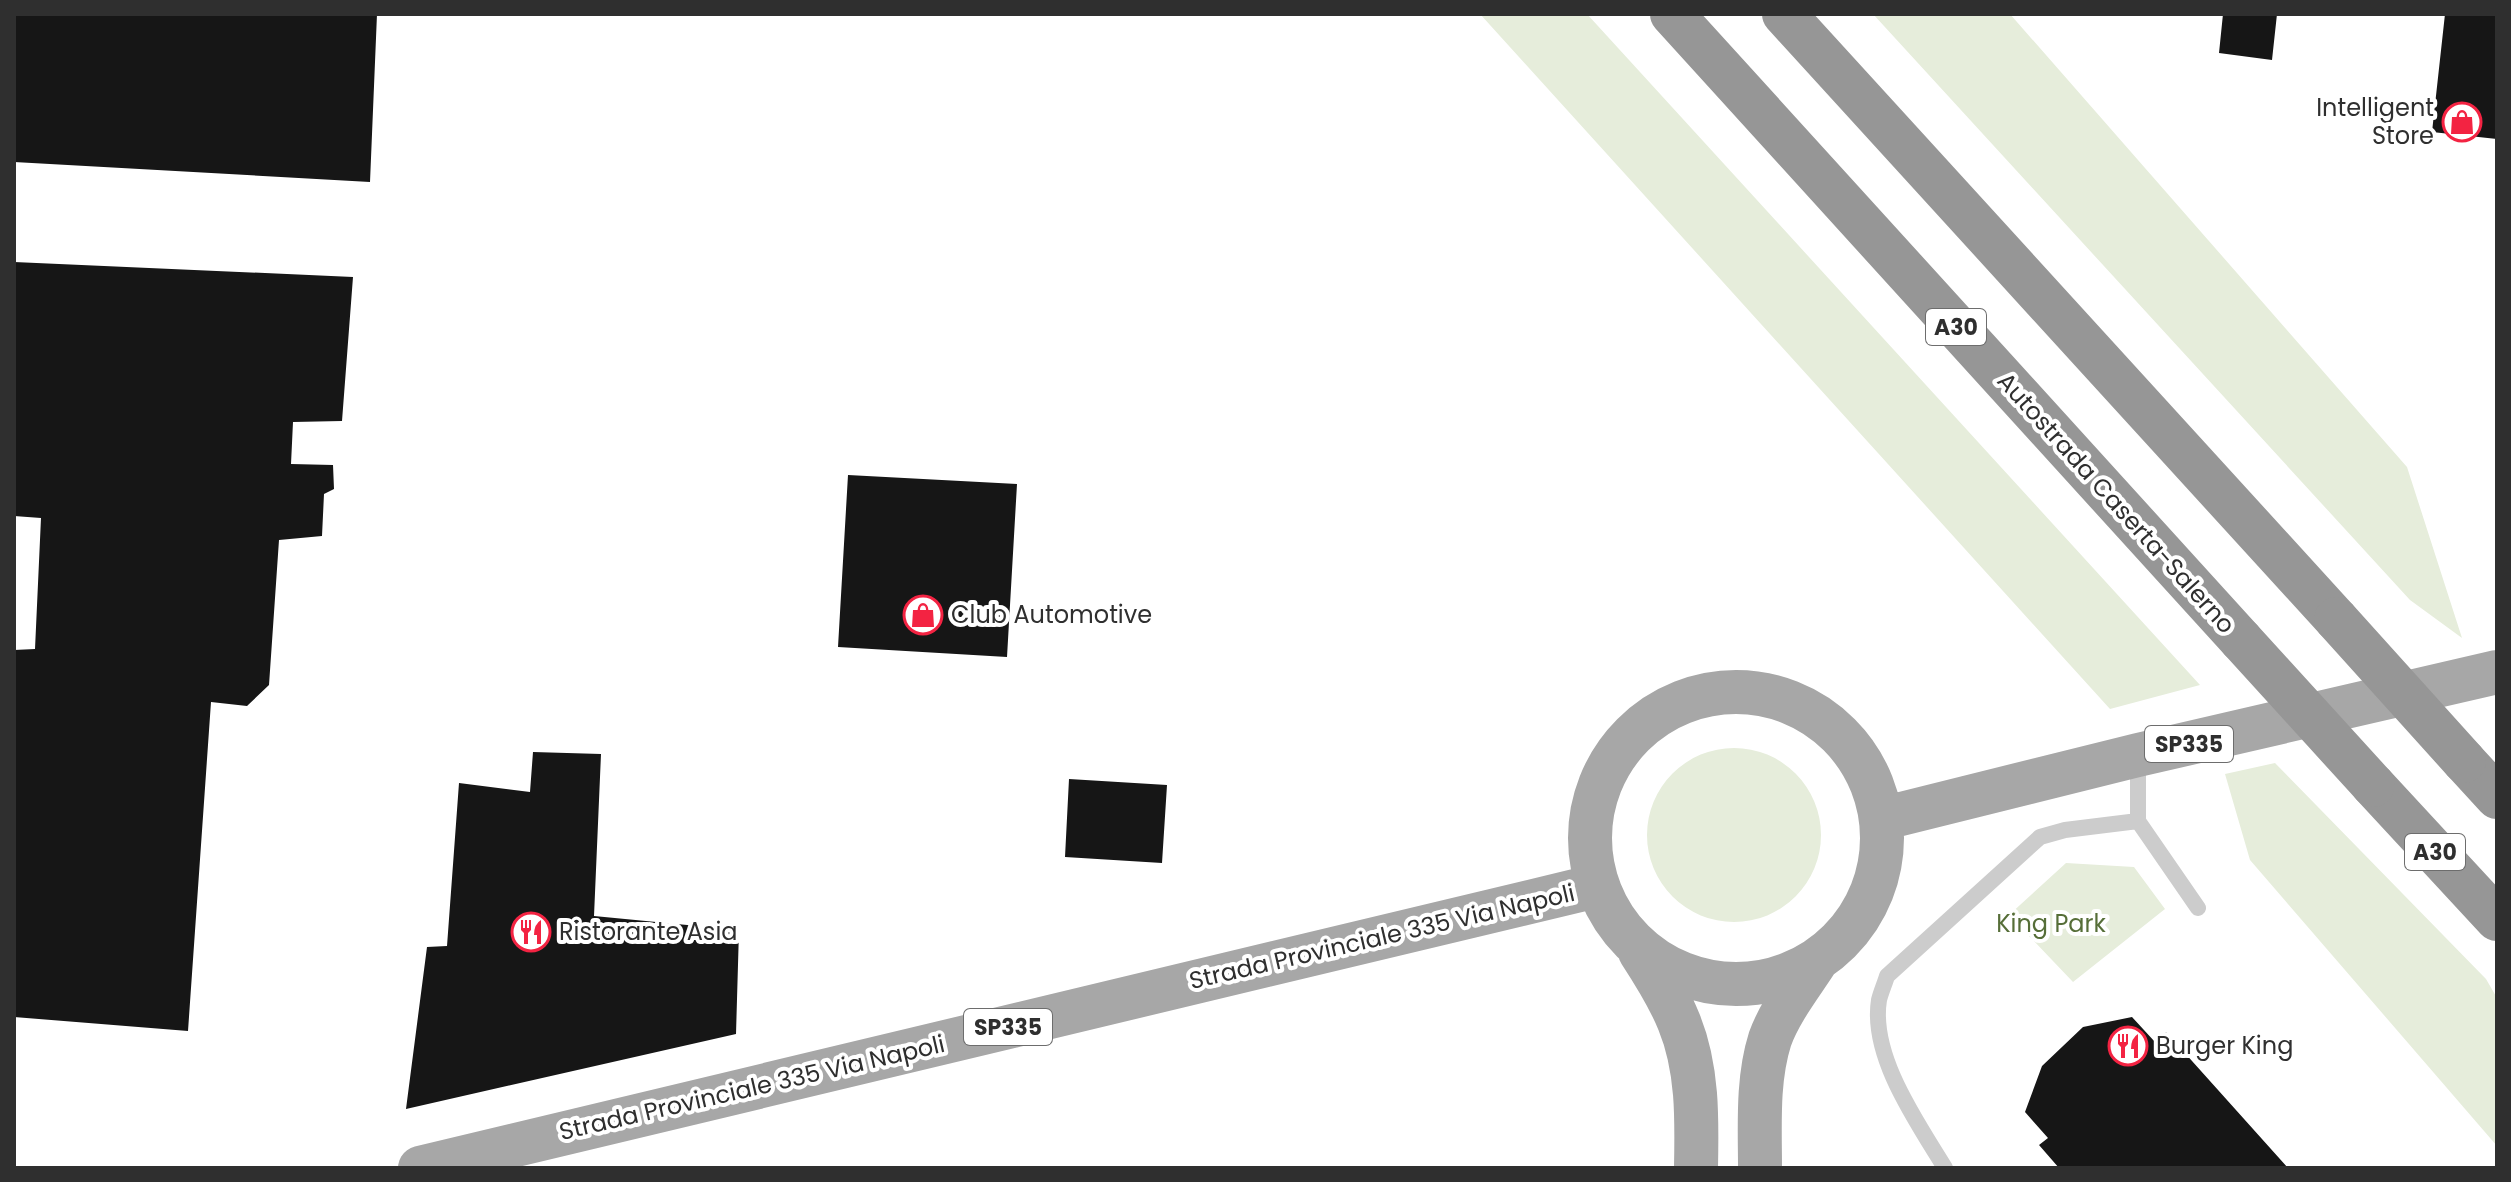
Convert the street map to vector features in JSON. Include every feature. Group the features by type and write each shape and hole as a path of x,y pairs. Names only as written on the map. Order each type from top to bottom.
{"highway":[{"name":"Autostrada Caserta-Salerno","path":"1672,14 2497,919"},
{"path":"1784,14 2497,797"}],"main road":[{"name":"SP335","path":"1881,819 2138,755 2497,672"},
{"path":"1637,947 1663,966 1693,978 1725,984 1757,983 1788,975 1817,960 1843,939 1862,913 1876,884 1882,852 1881,819 1873,785 1856,754 1833,728 1804,708 1771,696 1737,691 1702,695 1669,707 1640,726 1616,752 1599,783 1590,816 1589,851 1596,886 1613,918 1637,947 1664,991 1680,1024 1691,1066 1696,1109 1696,1168"},
{"name":"Strada Provinciale 335 Via Napoli","path":"420,1168 1596,886"},
{"path":"1760,1168 1762,1076 1770,1038 1787,1005 1817,960"}],"lane":[{"path":"2138,755 2138,821 2198,908"},
{"path":"1945,1168 1908,1107 1885,1058 1879,1026 1879,1000 1887,976 2040,837 2065,830 2138,821"}],"green space":[{"path":"1480,14 1587,14 2200,685 2110,709"},
{"path":"1873,14 2010,14 2407,467 2462,638 2410,600"},
{"path":"1734,748 1767,755 1795,774 1814,802 1821,835 1814,868 1795,896 1767,915 1734,922 1701,915 1673,896 1654,868 1647,835 1654,802 1673,774 1701,755"},
{"path":"2275,763 2486,979 2497,998 2497,1146 2250,860 2225,774"},
{"name":"King Park","path":"2066,863 2134,867 2165,909 2073,982 2009,915"}],"building":[{"path":"14,14 377,14 370,182 14,162"},
{"path":"2223,14 2277,14 2272,60 2219,53"},
{"path":"2445,14 2497,14 2497,139 2432,132"},
{"path":"14,262 353,277 342,421 293,422 291,464 333,465 334,489 324,494 322,536 279,540 269,685 247,706 211,702 188,1031 14,1017 14,650 35,649 41,518 14,516"},
{"path":"848,475 1017,484 1007,657 838,647"},
{"path":"533,752 601,754 594,916 739,930 736,1034 406,1109 427,947 447,946 459,783 530,792"},
{"path":"1069,779 1167,785 1162,863 1065,857"},
{"path":"2132,1017 2155,1042 2166,1032 2288,1168 2059,1168 2039,1145 2048,1138 2025,1112 2042,1066 2083,1027"}],"place":[{"name":"Intelligent Store","path":"2462,122"},
{"name":"Club Automotive","path":"923,615"},
{"name":"Ristorante Asia","path":"531,932"},
{"name":"Burger King","path":"2128,1046"}]}
